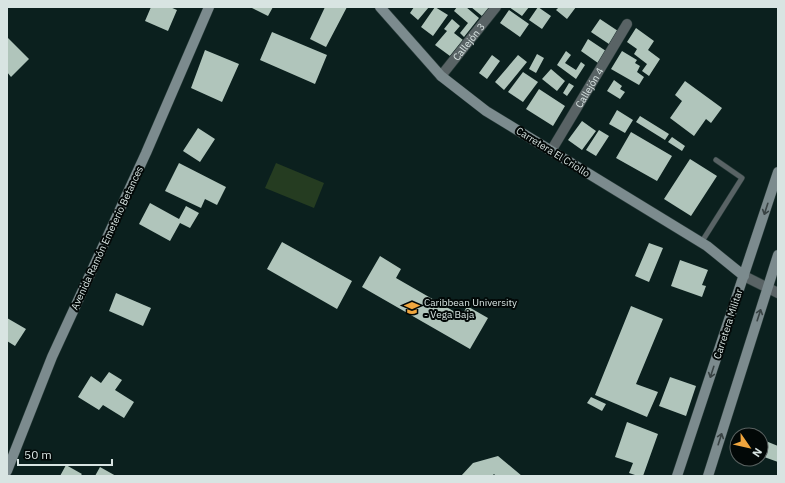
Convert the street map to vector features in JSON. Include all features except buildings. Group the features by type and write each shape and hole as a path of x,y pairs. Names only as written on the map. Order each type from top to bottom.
{"street":[{"name":"Avenida Ramón Emeterio Betances","path":"7,470 52,357 146,153 209,7"},
{"name":"Carretera El Criollo","path":"380,7 441,76 486,110 701,243 744,276"},
{"name":"Callejón 3","path":"441,76 496,7"},
{"name":"Callejón 4","path":"550,151 627,24"},
{"name":"Carretera Militar","path":"677,476 778,172"},
{"path":"708,476 778,255"},
{"path":"744,276 778,293"}],"lane":[{"path":"701,243 742,178 716,160"}],"green space":[{"path":"276,163 324,183 314,208 265,188"}],"place":[{"name":"Caribbean University - Vega Baja","path":"412,308"}]}
